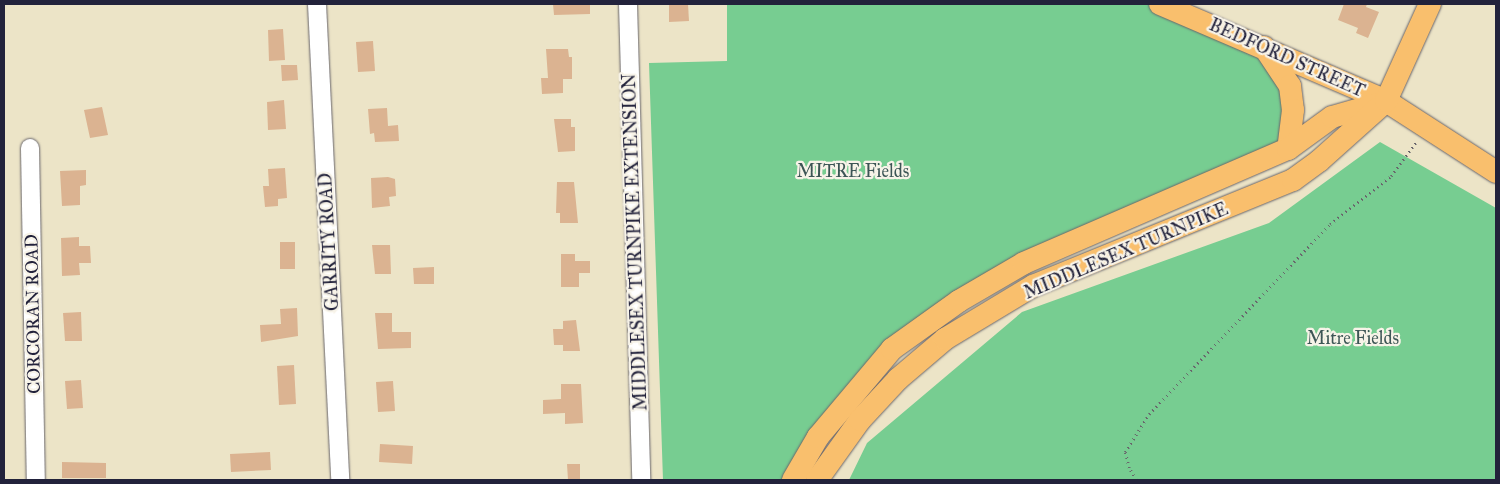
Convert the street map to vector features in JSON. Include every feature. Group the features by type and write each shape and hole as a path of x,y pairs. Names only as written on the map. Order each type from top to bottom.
{"main road":[{"name":"BEDFORD STREET","path":"1160,4 1264,46 1386,101 1496,172"},
{"name":"MIDDLESEX TURNPIKE","path":"818,480 860,420 898,379 945,339 1034,286 1292,180 1319,161 1386,101 1430,4"},
{"path":"1264,46 1290,86 1293,110 1288,149"},
{"name":"MIDDLESEX TURNPIKE","path":"793,480 818,436 892,348 959,301 1024,263 1288,149 1332,117 1386,101"}],"street":[{"name":"GARRITY ROAD","path":"318,4 340,480"},
{"name":"MIDDLESEX TURNPIKE EXTENSION","path":"628,4 641,480"},
{"name":"CORCORAN ROAD","path":"30,148 36,480"}],"path":[{"path":"1136,480 1129,468 1125,452 1150,414 1330,224 1391,176 1427,129"}],"green space":[{"name":"MITRE Fields","path":"727,4 1160,4 1264,46 1290,86 1288,149 1024,263 892,349 793,480 663,480 649,63 727,61"},
{"name":"Mitre Fields","path":"1380,142 1496,208 1496,480 849,480 867,443 1022,312 1269,223"}],"building":[{"path":"553,4 590,4 590,14 554,15"},
{"path":"669,4 688,4 689,21 669,22"},
{"path":"1344,4 1367,4 1366,7 1379,12 1368,38 1356,33 1358,28 1338,20"},
{"path":"283,29 285,60 269,61 268,30"},
{"path":"373,41 375,71 358,72 356,42"},
{"path":"546,49 568,49 569,57 572,57 572,79 563,79 563,93 542,94 541,78 548,78"},
{"path":"281,65 297,65 298,80 282,81"},
{"path":"284,100 286,129 268,130 267,102"},
{"path":"102,107 108,135 90,138 84,110"},
{"path":"387,108 388,126 398,125 399,141 375,142 374,133 370,134 368,109"},
{"path":"554,119 571,119 571,127 575,127 575,151 558,152"},
{"path":"285,168 287,198 278,199 278,206 265,207 263,186 269,186 268,169"},
{"path":"86,170 86,185 80,186 80,205 62,206 60,171"},
{"path":"388,177 395,179 396,196 389,197 390,206 372,208 371,178"},
{"path":"557,182 574,182 578,223 560,223 560,213 556,213"},
{"path":"79,237 79,246 90,246 91,263 79,263 80,275 62,276 61,238"},
{"path":"280,242 295,242 295,269 280,269"},
{"path":"372,245 390,245 391,274 375,274"},
{"path":"561,254 575,254 575,261 590,261 590,273 579,273 579,287 561,287"},
{"path":"434,267 434,284 414,284 413,268"},
{"path":"297,308 298,336 261,342 260,325 281,324 280,309"},
{"path":"81,312 82,341 65,341 63,313"},
{"path":"375,313 392,313 392,332 411,332 411,348 378,349"},
{"path":"576,320 580,351 563,351 563,345 554,345 553,329 563,329 563,321"},
{"path":"294,365 296,404 279,405 277,366"},
{"path":"81,380 83,408 67,409 65,381"},
{"path":"393,381 395,411 378,412 376,382"},
{"path":"561,384 581,384 583,423 565,424 565,413 543,414 543,400 561,399"},
{"path":"380,444 413,446 412,464 379,462"},
{"path":"270,452 271,470 231,472 230,454"},
{"path":"62,462 106,463 106,478 62,478"},
{"path":"567,464 580,464 580,480 568,480"}]}
